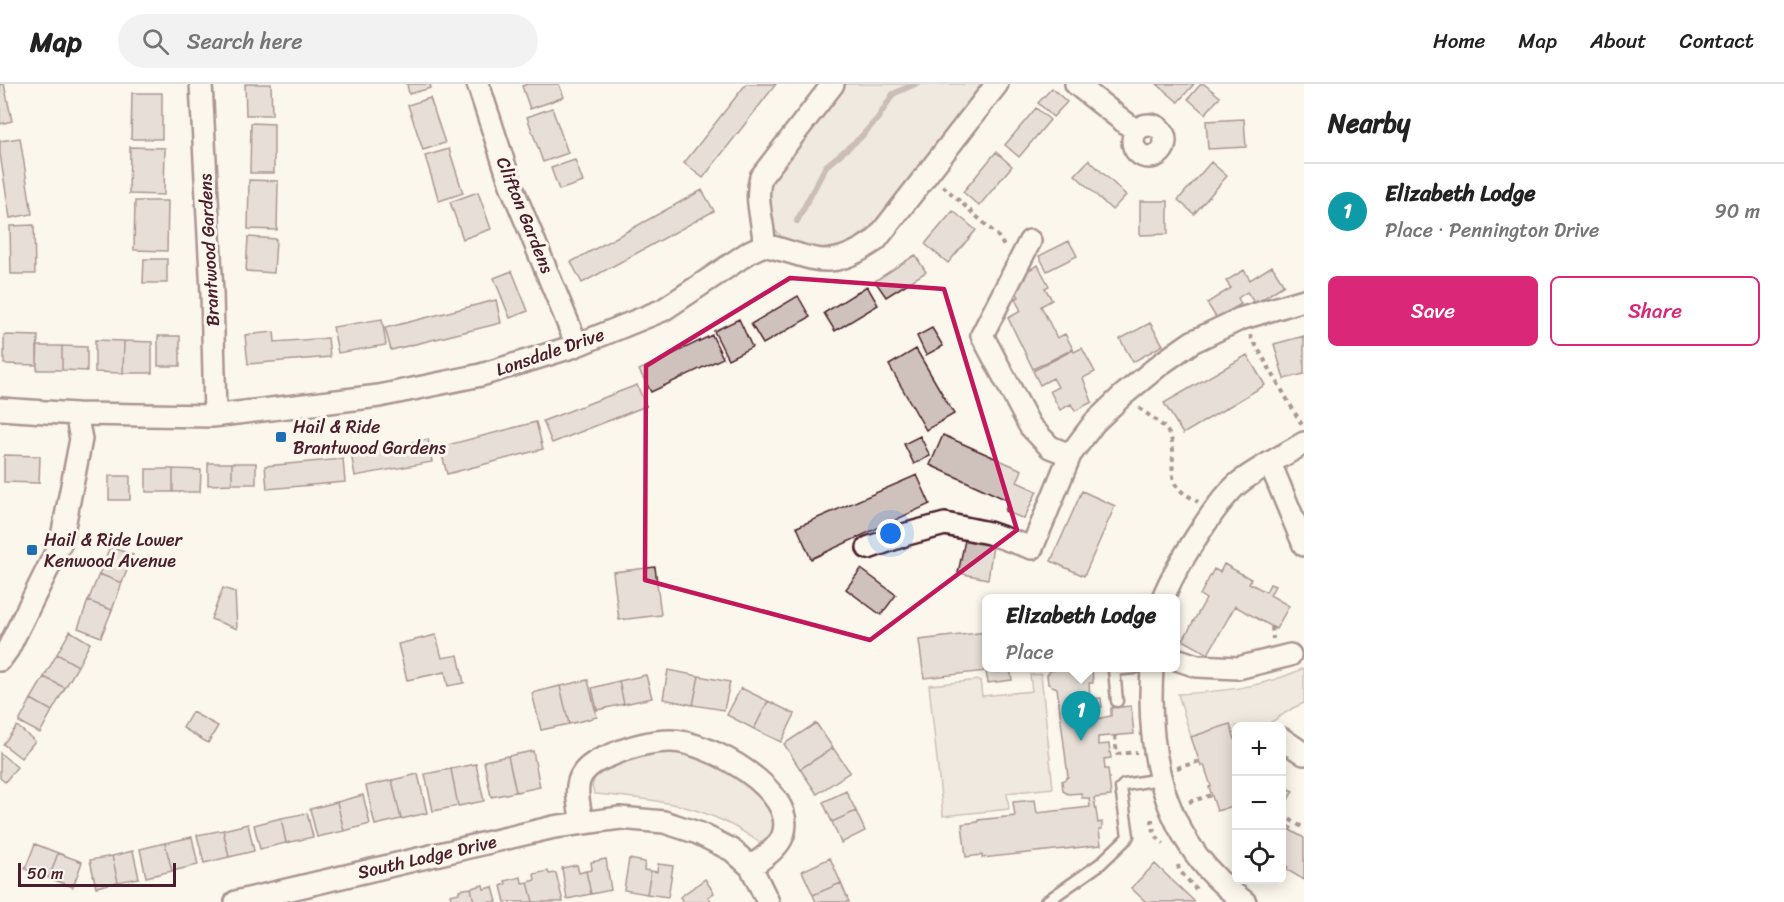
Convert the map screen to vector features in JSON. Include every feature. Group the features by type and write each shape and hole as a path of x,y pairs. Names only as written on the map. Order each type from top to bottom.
{"street":[{"name":"Brantwood Gardens","path":"201,84 212,293 215,416"},
{"name":"Clifton Gardens","path":"478,84 511,185 577,345"},
{"path":"833,84 761,177 757,189 757,201 764,230 764,245 808,259 828,261 843,259 859,252 876,240 997,84"},
{"path":"1076,84 1136,131"},
{"path":"1030,241 982,335 1030,426 1050,447 1070,455"},
{"name":"Lonsdale Drive","path":"0,409 76,414 215,416 378,396 481,375 577,345 663,310 751,250 764,245"},
{"path":"868,548 945,524 989,533 1032,548 1070,455 1094,423 1122,396 1192,342 1240,319 1304,300"},
{"path":"0,660 8,649 61,542 81,439 76,414"},
{"path":"1165,594 1170,580 1214,513 1238,484 1304,443"},
{"path":"1270,463 1304,545"},
{"path":"1180,660 1197,666 1238,668 1290,655"},
{"path":"1152,672 1155,750 1160,779 1170,808 1186,839 1212,874 1236,899"},
{"path":"582,822 578,792 579,780 587,768 606,757 636,745 672,741 695,744 750,771 768,789 778,804 784,821 783,834 777,846 752,867"},
{"path":"1286,742 1304,754"},
{"name":"South Lodge Drive","path":"236,902 582,822 620,819 664,822 698,833 732,850 752,867 768,902"}],"lane":[{"path":"1114,672 1117,701"},
{"path":"1046,902 1100,864 1128,836 1121,788 1124,785 1160,779"}],"path":[{"path":"929,173 997,236 1017,263"},
{"path":"1240,319 1304,428"},
{"path":"1122,396 1160,423 1170,435 1175,456 1172,476 1178,489 1214,513"},
{"path":"1115,736 1117,754 1155,750"},
{"path":"1286,818 1304,828"}],"highlighted area":[{"path":"790,278 944,289 1017,530 870,640 645,580 646,366"}],"shaded area":[{"path":"846,84 982,84 872,226 845,247 809,252 786,241 772,227 764,201 771,181"},
{"path":"1304,668 1304,703 1271,722 1232,722 1232,730 1230,724 1191,737 1178,694 1227,690 1288,675"},
{"path":"1041,674 1053,788 1007,793 1009,809 943,816 929,685 980,680 982,696 1032,691 1030,675"},
{"path":"683,747 751,780 778,821 773,837 760,843 721,820 681,806 595,794 592,787 596,772 623,758"}],"building":[{"path":"0,84 4,84 12,121 0,124"},
{"path":"245,84 271,84 272,115 246,115"},
{"path":"407,84 430,84 431,88 409,94"},
{"path":"559,84 564,97 530,109 522,86"},
{"path":"746,84 776,84 703,178 684,163"},
{"path":"1157,84 1194,84 1178,102"},
{"path":"1201,84 1220,97 1205,114 1188,99"},
{"path":"1052,88 1067,102 1053,117 1038,103"},
{"path":"132,93 162,93 162,139 131,139"},
{"path":"430,98 445,143 423,150 408,105"},
{"path":"552,108 568,153 543,162 527,117"},
{"path":"1036,108 1050,120 1019,157 1005,145"},
{"path":"1244,119 1246,147 1208,149 1206,121"},
{"path":"251,123 274,124 274,173 250,173"},
{"path":"20,138 32,214 10,218 0,141"},
{"path":"130,147 165,148 164,195 129,194"},
{"path":"449,149 463,193 439,201 425,156"},
{"path":"996,152 1012,166 979,206 963,192"},
{"path":"575,160 583,182 559,190 551,168"},
{"path":"1089,160 1126,195 1112,210 1075,175"},
{"path":"1211,162 1227,176 1194,214 1178,200"},
{"path":"249,180 278,181 277,230 248,229"},
{"path":"702,190 714,211 582,283 571,262"},
{"path":"478,192 491,229 463,239 450,202"},
{"path":"135,201 168,201 167,251 134,250"},
{"path":"1140,201 1168,201 1168,234 1140,235"},
{"path":"953,211 976,230 948,263 925,244"},
{"path":"34,225 35,274 11,274 10,226"},
{"path":"248,237 276,239 274,273 246,271"},
{"path":"1069,241 1077,256 1047,271 1039,256"},
{"path":"915,255 926,272 886,297 875,281"},
{"path":"144,259 167,259 167,283 143,283"},
{"path":"1038,265 1049,286 1045,288 1052,300 1041,306 1057,338 1065,334 1073,349 1033,369 1008,318 1021,311 1015,299 1019,297 1012,285 1026,279 1023,273"},
{"path":"1272,266 1284,285 1255,304 1247,292 1238,298 1241,304 1217,319 1207,303 1231,288 1226,281 1244,270 1250,280"},
{"path":"512,271 528,311 510,318 494,278"},
{"path":"867,286 878,305 835,331 824,313"},
{"path":"798,296 810,317 763,344 751,324"},
{"path":"496,300 501,323 391,350 385,328"},
{"path":"382,319 386,345 338,353 333,327"},
{"path":"739,319 752,347 728,359 714,331"},
{"path":"1150,323 1163,345 1133,362 1120,339"},
{"path":"932,328 943,346 926,355 917,336"},
{"path":"274,332 275,342 328,338 330,357 248,364 245,335"},
{"path":"4,335 38,336 37,365 4,364"},
{"path":"712,335 723,358 651,392 639,370"},
{"path":"158,336 180,336 180,366 158,366"},
{"path":"1304,336 1304,374 1284,379 1274,344"},
{"path":"95,340 124,341 123,373 95,372"},
{"path":"124,341 152,342 152,373 123,373"},
{"path":"37,346 62,346 62,370 37,370"},
{"path":"62,346 87,347 87,371 62,370"},
{"path":"1082,348 1095,372 1083,378 1092,402 1075,411 1071,404 1060,410 1050,391 1058,387 1053,378 1040,385 1033,371 1073,350 1074,352"},
{"path":"916,349 954,414 926,430 889,365"},
{"path":"1247,355 1265,385 1183,434 1164,403"},
{"path":"637,385 646,406 552,443 543,421"},
{"path":"536,422 543,449 447,474 440,447"},
{"path":"943,435 1022,470 1017,482 1037,491 1024,519 1005,511 1009,501 930,465"},
{"path":"920,436 930,456 914,464 904,444"},
{"path":"428,439 432,462 355,476 351,453"},
{"path":"4,455 40,456 39,483 4,482"},
{"path":"343,459 345,482 267,489 265,466"},
{"path":"208,463 232,463 232,484 208,485"},
{"path":"232,463 256,463 256,484 232,484"},
{"path":"146,469 173,469 173,492 146,492"},
{"path":"173,469 201,470 200,492 173,492"},
{"path":"917,475 930,504 811,559 797,527"},
{"path":"109,476 130,476 130,500 109,500"},
{"path":"1082,491 1115,506 1084,576 1051,561"},
{"path":"965,540 993,545 988,579 958,573"},
{"path":"110,547 133,555 122,583 99,574"},
{"path":"1224,564 1251,579 1249,583 1266,592 1270,584 1275,586 1270,595 1289,606 1276,629 1235,606 1208,654 1183,640 1206,599 1200,595 1214,569 1220,572"},
{"path":"655,567 661,615 619,620 613,572"},
{"path":"861,569 896,595 881,615 846,589"},
{"path":"99,574 122,583 112,610 88,601"},
{"path":"223,588 235,592 237,629 211,619"},
{"path":"88,601 112,610 101,637 78,628"},
{"path":"70,631 90,643 78,666 57,654"},
{"path":"982,632 982,671 924,678 919,640"},
{"path":"436,635 442,658 458,655 464,683 448,686 445,672 407,680 398,644"},
{"path":"57,654 78,666 65,688 44,677"},
{"path":"668,670 699,676 693,705 663,699"},
{"path":"986,672 1011,672 1012,680 988,683"},
{"path":"1049,672 1092,672 1093,683 1089,683 1090,699 1101,698 1102,707 1095,708 1096,719 1111,716 1111,708 1131,706 1134,734 1098,737 1098,745 1109,744 1111,758 1104,759 1105,769 1108,769 1111,796 1094,798 1098,823 1102,822 1102,829 1099,830 1101,845 982,858 982,855 966,857 962,824 1015,816 1013,802 1035,800 1037,813 1090,807 1089,798 1082,798 1081,793 1068,794 1063,791 1062,781 1068,777 1057,688 1048,684 1047,675"},
{"path":"646,675 652,698 624,704 619,681"},
{"path":"699,676 730,682 724,710 693,705"},
{"path":"44,677 65,688 52,711 31,699"},
{"path":"588,680 597,717 569,724 560,686"},
{"path":"619,681 624,704 597,710 592,688"},
{"path":"560,686 569,724 541,730 532,693"},
{"path":"741,688 768,701 754,729 727,715"},
{"path":"31,699 52,711 40,733 19,722"},
{"path":"768,701 795,714 781,742 754,729"},
{"path":"192,712 218,726 208,743 183,728"},
{"path":"816,723 833,748 800,769 784,744"},
{"path":"1230,724 1232,730 1232,806 1217,811 1204,765 1201,766 1191,737"},
{"path":"17,726 35,741 21,758 3,744"},
{"path":"833,748 850,772 817,794 800,769"},
{"path":"533,751 540,787 516,792 508,756"},
{"path":"0,753 17,767 5,782 0,778"},
{"path":"508,756 516,792 491,797 484,761"},
{"path":"476,764 484,801 458,806 451,769"},
{"path":"451,769 458,806 433,811 425,774"},
{"path":"418,774 427,813 401,819 392,780"},
{"path":"392,780 401,819 375,825 366,786"},
{"path":"1286,787 1293,791 1286,803"},
{"path":"846,791 856,811 832,822 823,802"},
{"path":"363,795 370,824 344,831 337,802"},
{"path":"337,802 344,831 317,837 310,809"},
{"path":"856,811 865,831 841,843 832,822"},
{"path":"307,813 313,837 286,843 281,818"},
{"path":"281,818 286,843 260,849 254,825"},
{"path":"248,824 254,851 229,857 223,830"},
{"path":"1286,824 1292,828 1290,830 1304,838 1304,880 1286,869 1288,867 1286,866"},
{"path":"223,830 229,857 204,863 197,835"},
{"path":"192,837 198,865 172,871 165,843"},
{"path":"165,843 172,871 146,877 140,849"},
{"path":"35,844 58,853 49,878 25,869"},
{"path":"133,851 139,878 118,882 112,856"},
{"path":"58,853 82,862 73,887 49,878"},
{"path":"112,856 118,882 96,887 90,860"},
{"path":"830,858 841,883 813,895 802,871"},
{"path":"606,859 611,890 591,894 586,871 592,870 591,862"},
{"path":"629,859 645,862 644,870 651,871 647,894 624,890"},
{"path":"658,864 673,866 668,897 647,894 651,871 657,872"},
{"path":"1155,864 1194,902 1146,902 1131,888"},
{"path":"577,865 579,873 586,871 591,894 567,899 562,868"},
{"path":"548,871 549,874 556,873 563,902 533,902 528,882 535,880 534,874"},
{"path":"521,877 522,883 528,882 533,902 505,902 501,886 506,884 505,881"},
{"path":"705,879 714,893 708,897 712,902 683,902 680,897"},
{"path":"841,883 849,902 816,902 813,895"},
{"path":"483,885 484,889 493,887 497,902 474,902 471,888"},
{"path":"471,888 474,902 452,902 450,895 459,893 459,890"}],"waterway":[{"path":"797,221 826,166 860,138 878,118 893,94 915,84"}],"place":[{"name":"Hail & Ride Brantwood Gardens","path":"281,437"},
{"name":"Hail & Ride Lower Kenwood Avenue","path":"32,550"},
{"name":"Elizabeth Lodge","path":"1081,741"}]}
